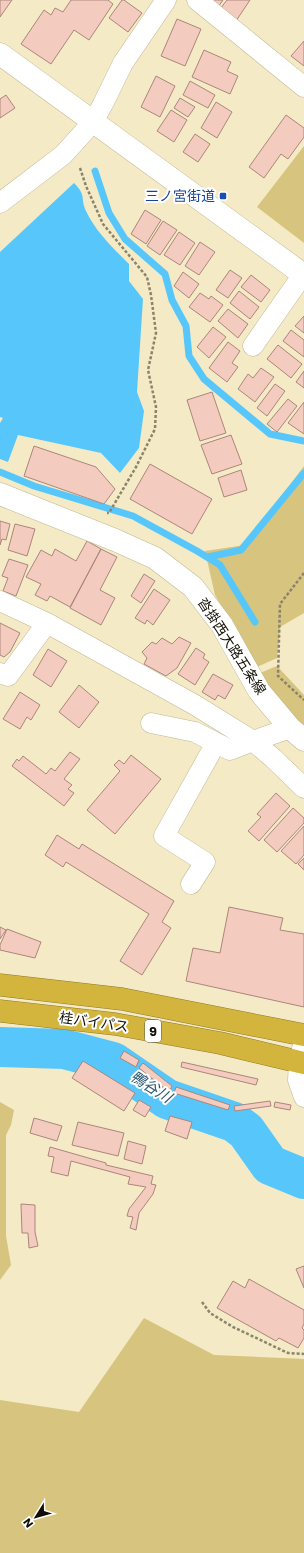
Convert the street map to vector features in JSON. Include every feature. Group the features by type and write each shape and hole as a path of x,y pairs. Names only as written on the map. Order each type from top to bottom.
{"highway":[{"name":"桂バイパス","path":"0,985 122,999 230,1019 304,1035"},
{"name":"桂バイパス","path":"0,1011 116,1024 220,1043 302,1063"}],"main road":[{"path":"2,58 304,274"},
{"name":"沓掛西大路五条線","path":"0,494 115,540 155,558 193,587 222,625 259,691 297,734"}],"street":[{"path":"0,203 64,155 93,122 123,63 166,0"},
{"path":"197,0 304,87"},
{"path":"253,346 304,274"},
{"path":"0,602 47,623 195,705 253,741 304,788"},
{"path":"0,673 8,676 47,623"},
{"path":"151,722 195,732 230,750 253,741 297,734"},
{"path":"191,884 205,862 164,836 216,743"},
{"path":"304,1040 302,1063 298,1080 304,1097"}],"path":[{"path":"80,166 86,186 103,224 147,277 152,295 156,333 148,370 156,407 155,429 136,467 109,513 103,512"},
{"path":"304,573 280,604 278,676 304,700"},
{"path":"202,1302 210,1313 233,1327 288,1352 304,1354"}],"shaded area":[{"path":"304,146 304,243 257,207"},
{"path":"304,466 304,613 280,627 277,658 257,667 215,595 205,551 245,545"},
{"path":"277,666 304,695 304,728 286,714 260,673"},
{"path":"0,1102 14,1110 11,1125 6,1135 6,1236 11,1265 0,1280"},
{"path":"144,1318 214,1355 304,1359 304,1553 0,1553 0,1400 79,1412"}],"water":[{"path":"74,183 81,191 84,207 90,219 105,239 129,264 129,281 143,299 137,392 144,411 139,448 120,473 101,453 18,435 8,462 0,459 0,423 3,418 0,417 0,252"}],"building":[{"path":"0,0 12,0 0,17"},
{"path":"71,0 108,0 113,4 89,40 74,30 51,64 21,44 44,10 51,15 55,8 63,12"},
{"path":"122,0 142,13 128,32 109,18"},
{"path":"209,0 223,0 218,7"},
{"path":"227,0 250,0 236,21 220,9"},
{"path":"177,19 201,29 185,66 161,56"},
{"path":"304,41 304,66 291,56"},
{"path":"204,50 231,62 227,71 238,76 230,94 192,77"},
{"path":"156,76 175,86 160,117 141,107"},
{"path":"190,81 215,95 208,108 183,95"},
{"path":"6,95 15,108 0,118 0,99"},
{"path":"180,98 195,107 188,117 174,108"},
{"path":"216,102 232,112 217,138 201,128"},
{"path":"171,110 187,120 174,142 157,131"},
{"path":"286,115 304,128 304,137 288,159 281,154 264,178 249,167"},
{"path":"195,134 210,144 198,162 183,152"},
{"path":"145,210 161,220 146,244 131,234"},
{"path":"163,221 177,230 160,255 147,246"},
{"path":"179,232 195,243 180,265 164,255"},
{"path":"200,242 215,252 199,275 185,266"},
{"path":"230,270 242,278 228,298 216,290"},
{"path":"183,272 199,284 189,298 174,286"},
{"path":"251,275 270,290 261,302 241,287"},
{"path":"239,291 259,307 250,319 230,303"},
{"path":"200,293 209,299 211,296 223,305 210,322 189,307"},
{"path":"228,309 248,324 238,338 218,321"},
{"path":"304,316 304,333 295,326"},
{"path":"213,327 226,337 209,358 197,347"},
{"path":"291,330 304,340 304,357 283,341"},
{"path":"228,342 240,351 232,363 238,367 227,382 209,368"},
{"path":"278,345 302,364 291,378 267,359"},
{"path":"261,368 274,377 255,402 238,389 248,374 253,378"},
{"path":"304,371 304,388 296,382"},
{"path":"275,384 285,391 267,416 257,408"},
{"path":"212,392 226,433 200,441 187,400"},
{"path":"288,399 297,406 277,432 267,424"},
{"path":"304,402 304,434 288,423"},
{"path":"231,435 242,464 212,474 201,445"},
{"path":"34,446 96,467 115,489 104,504 24,476"},
{"path":"150,464 212,499 192,534 130,499"},
{"path":"241,470 247,490 224,497 218,478"},
{"path":"0,521 10,524 6,540 2,539 0,545"},
{"path":"15,524 35,529 27,556 8,550"},
{"path":"87,541 101,549 70,607 50,596 47,601 35,595 41,584 26,577 41,550 52,556 55,549 76,561"},
{"path":"101,549 117,557 100,590 115,598 101,625 70,608"},
{"path":"9,559 28,565 16,596 3,591 8,578 2,576"},
{"path":"144,574 155,581 141,603 131,596"},
{"path":"154,589 170,600 153,625 147,620 145,624 135,618"},
{"path":"0,623 20,633 10,652 4,657 0,655"},
{"path":"179,637 191,643 177,668 166,676 144,664 147,658 142,652 152,642 156,644 162,638 172,644"},
{"path":"196,648 205,654 203,658 209,662 195,685 178,674"},
{"path":"48,649 67,661 51,687 33,675"},
{"path":"213,674 233,685 225,699 218,695 215,700 202,692"},
{"path":"79,685 99,702 79,728 59,712"},
{"path":"20,692 40,705 31,720 27,717 20,729 3,719"},
{"path":"70,752 80,759 64,779 72,785 68,789 74,793 64,806 12,766 17,759 19,761 23,756 46,774 51,768 55,771"},
{"path":"131,755 161,779 115,834 87,810 120,771 114,765 119,760 124,764"},
{"path":"276,793 290,806 259,841 248,831 261,817 257,814"},
{"path":"293,808 304,818 304,823 277,852 264,840"},
{"path":"304,826 304,855 296,864 281,851"},
{"path":"57,835 79,849 82,844 174,901 162,922 171,928 142,975 120,961 149,914 66,862 63,867 45,855"},
{"path":"304,858 304,870 298,864"},
{"path":"229,907 283,918 280,930 304,934 304,1007 186,981 193,948 220,953"},
{"path":"0,927 6,930 0,939"},
{"path":"7,929 41,942 35,958 0,950 0,945"},
{"path":"124,1051 139,1060 136,1067 120,1058"},
{"path":"83,1061 135,1093 124,1111 72,1078"},
{"path":"182,1062 258,1079 256,1085 181,1067"},
{"path":"143,1063 172,1086 169,1092 139,1068"},
{"path":"176,1087 230,1105 228,1110 174,1093"},
{"path":"139,1100 151,1107 145,1117 133,1110"},
{"path":"270,1101 271,1106 235,1111 234,1106"},
{"path":"275,1102 291,1105 290,1110 274,1107"},
{"path":"170,1116 192,1122 187,1139 165,1131"},
{"path":"34,1118 62,1126 57,1141 30,1133"},
{"path":"78,1122 124,1133 118,1156 72,1145"},
{"path":"128,1141 146,1146 142,1164 124,1159"},
{"path":"50,1147 106,1163 106,1165 153,1176 151,1184 156,1185 153,1194 139,1213 136,1230 130,1228 133,1217 127,1216 129,1209 146,1187 128,1184 130,1177 71,1161 68,1176 51,1172 54,1157 48,1156"},
{"path":"21,1204 35,1205 35,1232 38,1246 29,1248 28,1233 22,1233"},
{"path":"304,1266 304,1288 296,1269"},
{"path":"249,1279 304,1310 304,1324 302,1328 304,1330 304,1338 298,1348 279,1338 276,1341 217,1308 233,1281 245,1288"}],"waterway":[{"path":"95,171 109,213 125,239 165,274 172,300 186,326 189,356 204,379 270,434 304,441"},
{"path":"0,472 34,486 133,516 197,551 220,565 255,622"},
{"path":"208,557 241,550 304,473"},
{"name":"鴨谷川","path":"0,1047 64,1049 113,1062 167,1099 234,1122 246,1131 270,1165 304,1179"}],"place":[{"name":"三ノ宮街道","path":"223,196"}]}
